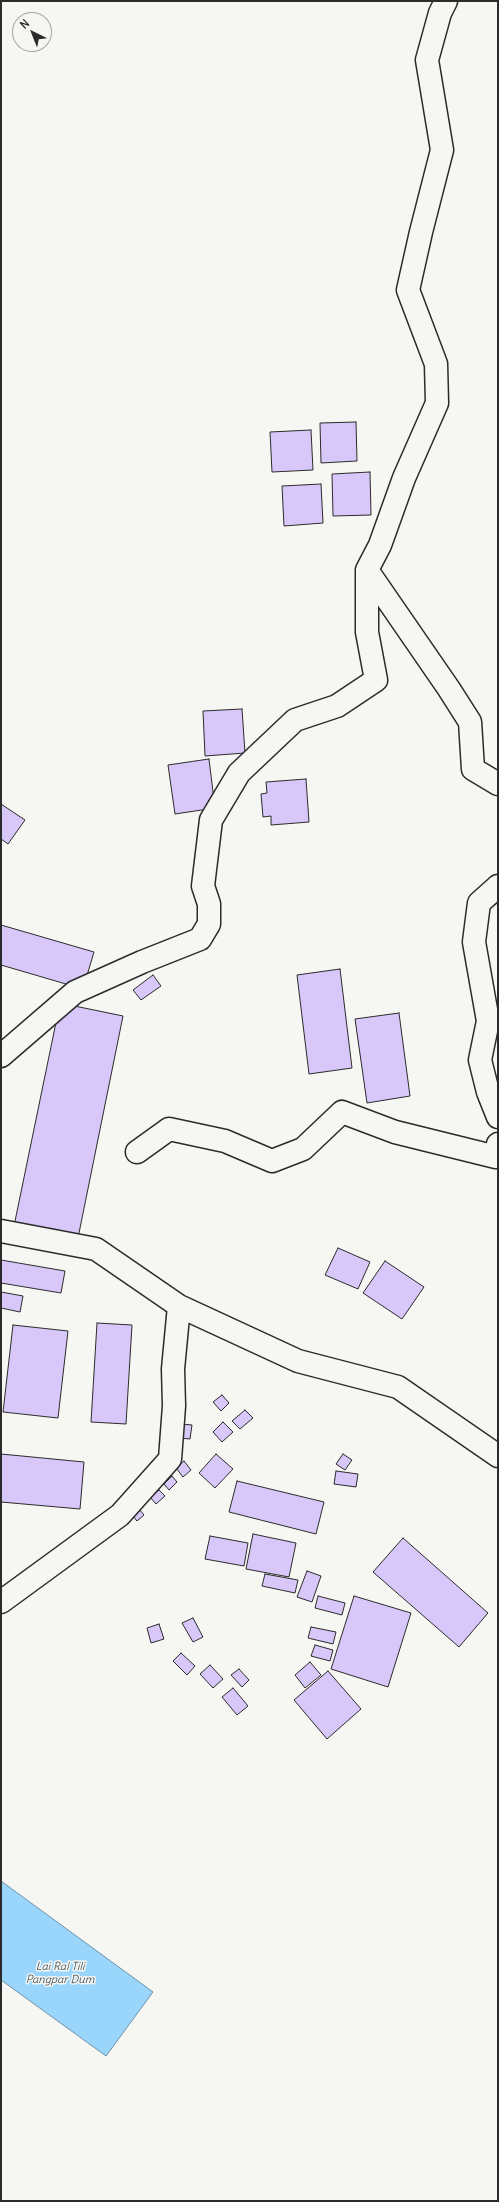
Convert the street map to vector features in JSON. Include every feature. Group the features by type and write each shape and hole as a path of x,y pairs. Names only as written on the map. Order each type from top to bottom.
{"street":[{"path":"1,1056 75,992 142,962 200,939 209,924 209,904 203,886 211,820 239,773 295,720 337,706 376,680 367,632 367,570 380,545 404,478 437,403 436,364 408,290 442,150 427,60 440,13 446,1"},
{"path":"367,570 450,689 470,722 473,769 498,784"},
{"path":"498,886 480,903 474,942 488,1021 480,1060 488,1092 498,1117"},
{"path":"137,1152 169,1129 225,1141 272,1161 303,1149 342,1112 395,1132 496,1158 498,1144"},
{"path":"1,1231 96,1249 179,1306 298,1361 398,1387 498,1456"},
{"path":"1,1602 120,1515 170,1459 174,1406 173,1369 179,1306"}],"water":[{"name":"Lai Ral Tili Pangpar Dum","path":"1,1881 153,1992 106,2056 1,1980"}],"building":[{"path":"356,422 357,461 321,463 320,423"},
{"path":"311,430 313,470 272,472 270,432"},
{"path":"370,472 371,515 333,516 332,474"},
{"path":"321,484 323,523 284,526 282,486"},
{"path":"242,709 245,753 205,756 203,711"},
{"path":"209,759 215,808 175,814 168,765"},
{"path":"306,779 309,822 271,825 271,816 263,817 261,794 267,793 266,782"},
{"path":"1,804 25,820 8,844 1,839"},
{"path":"1,925 94,952 83,989 1,965"},
{"path":"340,969 352,1068 309,1074 297,975"},
{"path":"153,975 161,986 141,1000 133,990"},
{"path":"60,1003 123,1016 78,1238 14,1226"},
{"path":"399,1013 410,1096 367,1103 355,1019"},
{"path":"338,1248 370,1262 358,1289 325,1275"},
{"path":"1,1260 65,1271 61,1293 1,1283"},
{"path":"385,1261 424,1287 402,1319 363,1293"},
{"path":"1,1292 23,1296 20,1312 1,1308"},
{"path":"97,1323 132,1325 126,1424 91,1422"},
{"path":"13,1325 68,1331 58,1418 3,1412"},
{"path":"222,1395 229,1403 221,1411 213,1402"},
{"path":"245,1410 253,1418 240,1429 232,1421"},
{"path":"223,1422 233,1432 222,1442 213,1432"},
{"path":"181,1424 192,1425 190,1439 179,1438"},
{"path":"1,1454 84,1462 80,1509 1,1502"},
{"path":"216,1454 233,1469 215,1488 199,1473"},
{"path":"343,1454 352,1460 345,1470 336,1464"},
{"path":"184,1461 191,1470 183,1477 176,1468"},
{"path":"336,1471 358,1474 356,1487 334,1484"},
{"path":"172,1476 177,1482 169,1490 164,1484"},
{"path":"237,1481 324,1502 316,1534 229,1512"},
{"path":"159,1490 165,1496 156,1504 150,1497"},
{"path":"140,1510 144,1515 137,1521 133,1516"},
{"path":"253,1534 296,1543 289,1577 246,1569"},
{"path":"210,1536 248,1543 244,1566 205,1559"},
{"path":"403,1538 488,1613 459,1647 373,1572"},
{"path":"307,1571 321,1576 312,1602 297,1597"},
{"path":"265,1574 298,1580 295,1593 262,1586"},
{"path":"318,1596 345,1603 342,1615 315,1608"},
{"path":"354,1596 411,1613 388,1687 331,1669"},
{"path":"193,1618 203,1637 193,1642 182,1623"},
{"path":"159,1624 164,1639 151,1643 147,1628"},
{"path":"311,1627 336,1632 333,1644 308,1638"},
{"path":"315,1645 333,1650 330,1661 311,1656"},
{"path":"181,1653 195,1666 187,1675 173,1661"},
{"path":"310,1662 321,1675 305,1688 295,1675"},
{"path":"210,1665 223,1679 213,1688 200,1674"},
{"path":"239,1669 249,1680 242,1687 231,1675"},
{"path":"328,1671 361,1709 327,1739 294,1700"},
{"path":"233,1688 248,1706 237,1715 222,1697"}]}
